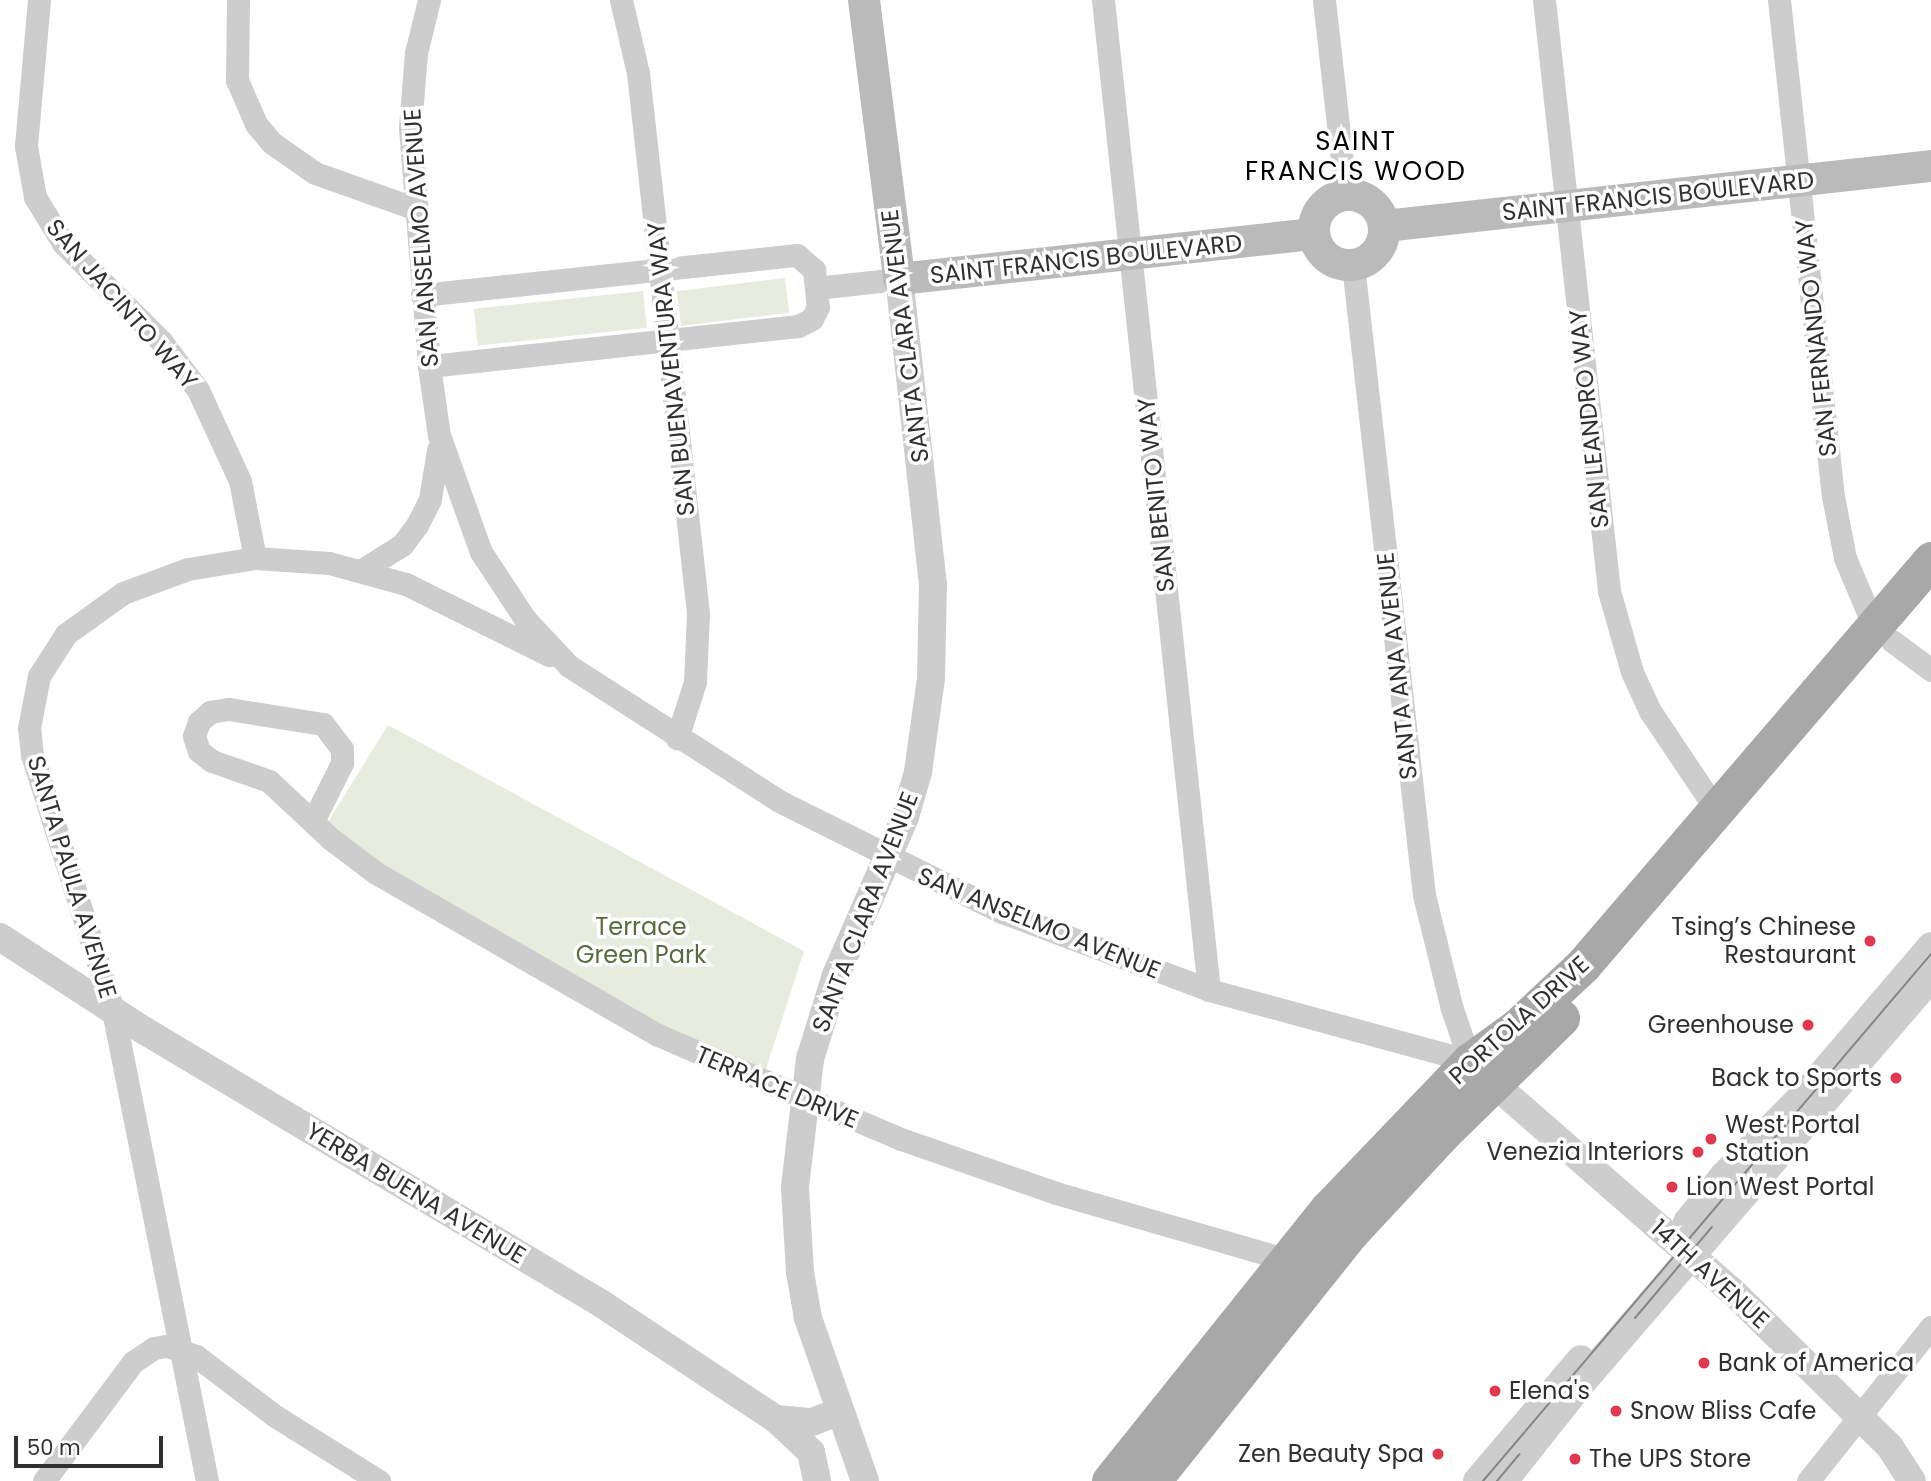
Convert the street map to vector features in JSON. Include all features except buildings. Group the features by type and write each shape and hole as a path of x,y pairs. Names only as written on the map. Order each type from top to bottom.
{"main road":[{"name":"SANTA CLARA AVENUE","path":"863,0 899,279"},
{"name":"SAINT FRANCIS BOULEVARD","path":"1385,226 1931,166"},
{"path":"1346,195 1371,203 1385,226 1377,252 1353,265 1327,258 1314,234 1322,208 1346,195"},
{"name":"SAINT FRANCIS BOULEVARD","path":"899,279 1314,234"},
{"name":"PORTOLA DRIVE","path":"1110,1481 1285,1259 1371,1161 1632,944 1883,634 1931,560"},
{"name":"PORTOLA DRIVE","path":"1152,1481 1309,1280 1517,1027 1583,965 1717,811 1883,634 1931,594"}],"street":[{"name":"SAN JACINTO WAY","path":"39,0 26,146 35,197 63,243 161,341 198,390 240,481 256,558"},
{"path":"238,0 237,80 256,124 272,143 315,173 414,208"},
{"name":"SAN ANSELMO AVENUE","path":"429,0 411,90 414,208 429,366 439,435 481,552 525,619 569,666"},
{"name":"SAN BUENAVENTURA WAY","path":"621,0 638,73 699,649 695,682 677,738"},
{"name":"SAN BENITO WAY","path":"1103,0 1209,989"},
{"path":"1324,0 1346,195"},
{"name":"SAN LEANDRO WAY","path":"1544,0 1602,547 1612,605 1632,672 1650,710 1717,811"},
{"name":"SAN FERNANDO WAY","path":"1779,0 1838,528 1857,590 1883,634"},
{"path":"422,295 797,255 811,263 816,288 816,314 806,323 429,366"},
{"name":"SANTA ANA AVENUE","path":"1353,265 1424,895 1452,1009 1481,1072"},
{"name":"SAINT FRANCIS BOULEVARD","path":"816,288 899,279"},
{"name":"SANTA CLARA AVENUE","path":"860,1480 808,1318 800,1272 795,1187 802,1100 836,975 889,859 918,772 934,631 929,546 899,279"},
{"name":"SAN ANSELMO AVENUE","path":"362,570 401,545 416,525 430,499 439,435"},
{"name":"SANTA PAULA AVENUE","path":"208,1481 113,1010 32,755 29,728 39,676 66,634 123,593 188,569 256,558 292,559 362,570 406,584"},
{"name":"SAN ANSELMO AVENUE","path":"406,584 569,666 677,738 779,801 889,859 1055,934 1209,989 1481,1072"},
{"path":"1883,634 1931,670"},
{"name":"TERRACE DRIVE","path":"313,821 342,763 342,748 323,724 228,709 211,712 199,722 194,736 199,751 228,769 269,781 313,821 376,873 609,1009 802,1100 1056,1193 1285,1259"},
{"name":"YERBA BUENA AVENUE","path":"0,937 113,1010 602,1304 776,1419 812,1422 838,1412"},
{"path":"1504,1481 1572,1401 1588,1391 1653,1324 1687,1281 1686,1251 1794,1114 1808,1090 1931,946"},
{"path":"1477,1481 1931,978"},
{"name":"14TH AVENUE","path":"1481,1072 1686,1251 1860,1416 1890,1447 1912,1481"},
{"path":"1808,1481 1931,1327"},
{"path":"44,1481 133,1362 154,1348 181,1348 310,1439 379,1481"},
{"path":"776,1419 811,1452 817,1481"}],"green space":[{"path":"785,278 789,313 681,326 677,291"},
{"path":"643,291 647,328 478,346 474,309"},
{"name":"Terrace Green Park","path":"388,725 804,951 765,1072 612,1004 405,882 326,825"}],"tram line":[{"path":"1483,1481 1931,954"},
{"path":"1635,1318 1712,1227"},
{"path":"1497,1481 1520,1454"}],"place":[{"name":"Tsing’s Chinese Restaurant","path":"1870,941"},
{"name":"Greenhouse","path":"1808,1025"},
{"name":"Back to Sports","path":"1896,1078"},
{"name":"West Portal Station","path":"1711,1139"},
{"name":"Venezia Interiors","path":"1698,1152"},
{"name":"Lion West Portal","path":"1672,1187"},
{"name":"Bank of America","path":"1704,1363"},
{"name":"Elena's","path":"1495,1391"},
{"name":"Snow Bliss Cafe","path":"1616,1411"},
{"name":"Zen Beauty Spa","path":"1438,1454"},
{"name":"The UPS Store","path":"1575,1459"}],"district":[{"name":"SAINT FRANCIS WOOD","path":"1356,157"}]}
